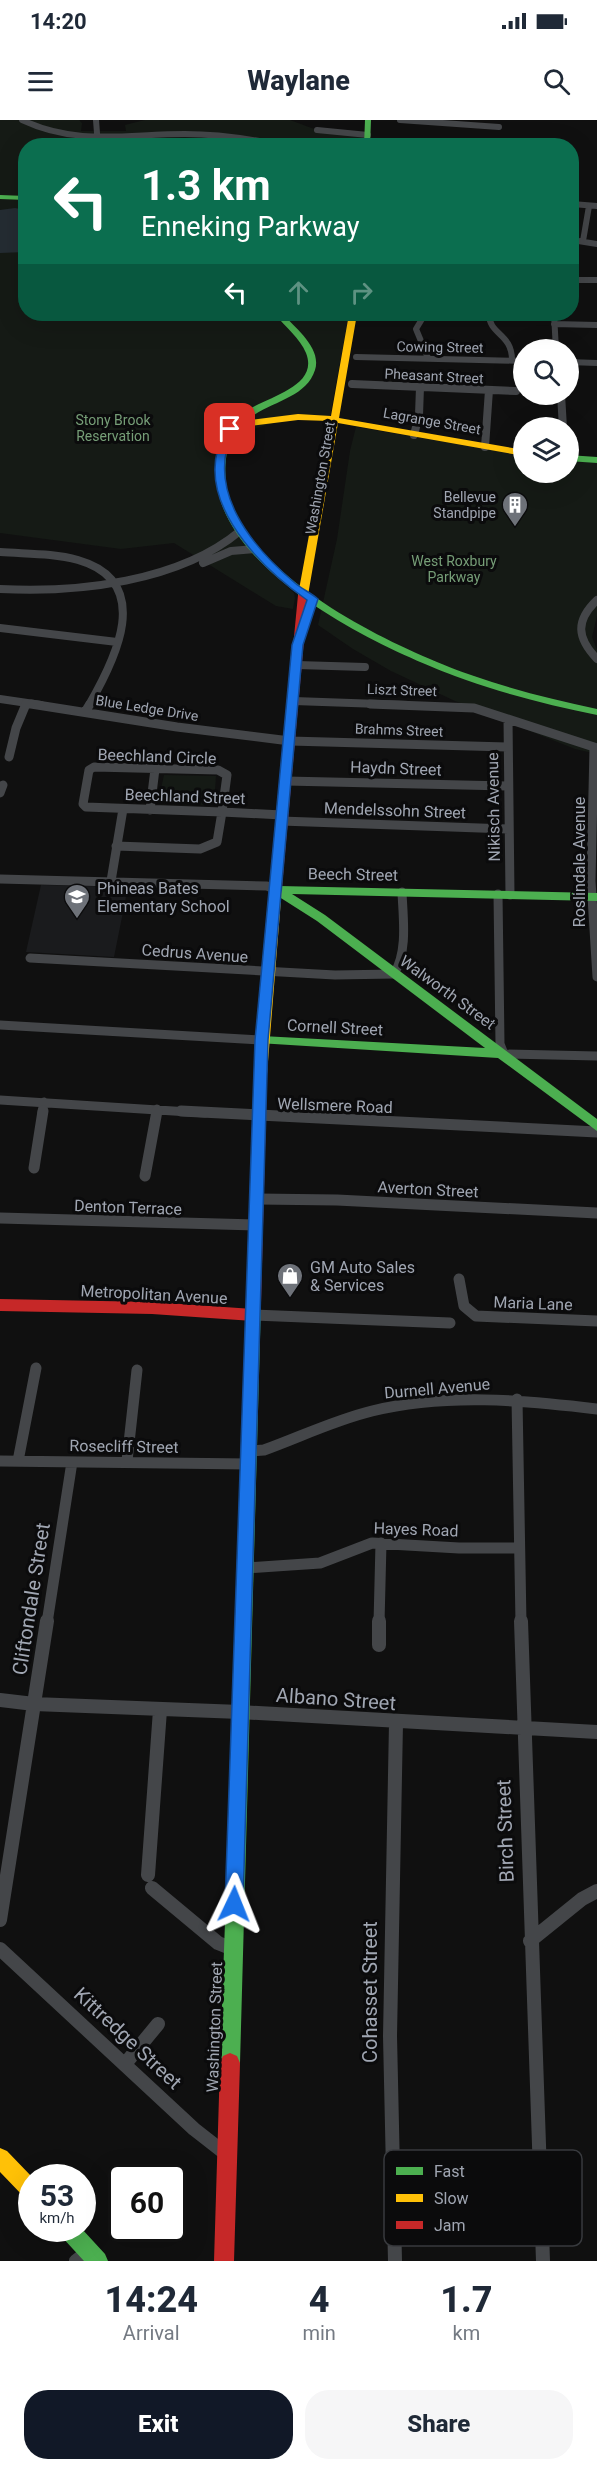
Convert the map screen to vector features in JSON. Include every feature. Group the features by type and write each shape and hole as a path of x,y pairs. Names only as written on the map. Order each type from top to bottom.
{"main road":[{"path":"368,120 370,138"},
{"path":"372,138 376,120"},
{"path":"0,197 18,198"},
{"path":"284,321 308,352 312,362 310,376 299,386 246,415 226,435 221,448 220,465 224,495 240,531 258,553 308,596 367,632 451,670 500,688 597,712"},
{"name":"Washington Street","path":"297,645 308,596 323,555 352,321"},
{"name":"Washington Street","path":"224,2261 262,1040 294,701 298,612 308,596 309,571 340,421 352,384 362,321"},
{"name":"Lagrange Street","path":"235,426 298,417 340,421 513,451"},
{"path":"579,460 597,461"},
{"path":"258,553 285,574 298,575 309,571"},
{"name":"Beech Street","path":"277,890 595,897"},
{"name":"Walworth Street","path":"277,890 311,911 597,1126"},
{"name":"Cornell Street","path":"262,1040 504,1054"},
{"name":"Metropolitan Avenue","path":"0,1305 152,1308 253,1315"},
{"path":"0,2158 18,2177"},
{"path":"80,2242 93,2256"}],"street":[{"path":"22,120 45,130 87,137 200,134 247,138"},
{"path":"96,120 98,133"},
{"path":"400,120 499,128"},
{"path":"317,130 353,138"},
{"path":"579,205 597,206"},
{"path":"583,241 590,206"},
{"path":"579,241 597,244"},
{"path":"579,280 597,280"},
{"path":"421,321 416,329 428,358"},
{"path":"489,321 509,341 512,348 512,360"},
{"path":"555,339 554,324 597,325"},
{"name":"Cowing Street","path":"356,357 512,360"},
{"path":"579,362 597,363"},
{"name":"Pheasant Street","path":"352,384 513,391"},
{"path":"414,435 419,415 420,387"},
{"path":"484,447 489,390"},
{"path":"176,568 201,558 240,531"},
{"path":"0,589 58,590 197,565 231,551 258,553"},
{"path":"0,552 86,562 99,569 111,582 124,613 117,642 85,712"},
{"path":"597,600 585,612 580,621 579,631 584,644 597,659"},
{"path":"0,627 14,631 117,642"},
{"path":"584,644 597,644"},
{"path":"297,665 365,667"},
{"name":"Blue Ledge Drive","path":"0,699 177,728 290,741"},
{"name":"Liszt Street","path":"294,701 451,706 474,708 508,719"},
{"path":"9,757 16,728 26,704"},
{"path":"508,719 596,748"},
{"name":"Nikisch Avenue","path":"504,1054 500,1044 508,829 508,719"},
{"name":"Brahms Street","path":"290,741 507,747"},
{"name":"Roslindale Avenue","path":"596,748 597,977"},
{"name":"Beechland Circle","path":"86,807 83,804 88,770 94,768 218,770 227,775 222,813"},
{"path":"150,810 155,769"},
{"name":"Haydn Street","path":"286,781 507,786"},
{"name":"Beechland Street","path":"86,807 282,818"},
{"path":"111,881 123,809"},
{"path":"116,846 206,848 217,842 222,813"},
{"name":"Mendelssohn Street","path":"282,818 508,829"},
{"name":"Beech Street","path":"0,879 201,883 267,886 277,890"},
{"path":"394,974 399,968 402,953 402,892"},
{"name":"Cedrus Avenue","path":"30,958 335,975 394,974"},
{"name":"Cornell Street","path":"0,1025 262,1040"},
{"name":"Cornell Street","path":"504,1054 597,1056"},
{"name":"Wellsmere Road","path":"0,1100 260,1116 597,1132"},
{"path":"34,1168 44,1102"},
{"path":"145,1176 157,1109"},
{"name":"Averton Street","path":"258,1198 348,1200 597,1213"},
{"name":"Denton Terrace","path":"0,1218 256,1225"},
{"name":"Maria Lane","path":"459,1279 464,1306 476,1316 597,1321"},
{"name":"Metropolitan Avenue","path":"253,1315 450,1323"},
{"path":"18,1461 36,1368"},
{"path":"127,1461 137,1370"},
{"name":"Durnell Avenue","path":"249,1458 264,1450 372,1411 463,1399 517,1399 597,1408"},
{"name":"Birch Street","path":"517,1399 523,1730 538,2150"},
{"name":"Rosecliff Street","path":"0,1461 72,1462 249,1458"},
{"name":"Cliftondale Street","path":"0,1920 72,1462"},
{"path":"379,1645 381,1543"},
{"name":"Hayes Road","path":"245,1568 318,1563 331,1560 361,1545 381,1543 459,1548 519,1548"},
{"name":"Albano Street","path":"0,1700 34,1704 240,1712 396,1723 477,1724 523,1730 597,1732"},
{"path":"160,1710 150,1882 218,1943 233,1949"},
{"name":"Cohasset Street","path":"393,2150 390,2036 396,1723"},
{"path":"530,1941 582,1899 597,1892"},
{"name":"Kittredge Street","path":"0,1949 194,2129 227,2156"},
{"path":"125,2064 158,2024"},
{"name":"Cohasset Street","path":"395,2246 395,2261"},
{"name":"Birch Street","path":"542,2246 543,2261"},
{"path":"76,2261 93,2256"}],"shaded area":[{"path":"18,209 18,252 0,253 0,210"},
{"name":"Phineas Bates Elementary School","path":"41,885 128,887 114,957 26,952"}],"green space":[{"name":"Stony Brook Reservation","path":"0,120 79,120 82,123 81,131 126,131 125,125 145,120 290,120 317,130 368,135 367,138 18,138 18,321 348,321 329,422 303,419 276,422 226,442 223,452 225,499 264,565 294,593 293,609 276,606 174,543 121,549 0,533"},
{"name":"West Roxbury Parkway","path":"356,427 513,453 513,483 579,483 579,461 597,463 597,616 592,637 597,650 597,754 575,749 455,701 391,671 318,625 337,539 350,451"},
{"path":"164,775 216,776 214,805 160,804 158,802"}],"traffic: fast":[{"path":"367,138 368,120"},
{"path":"0,197 18,198"},
{"path":"285,321 310,352 312,367 309,376 294,389 247,414 234,427 225,442 221,459 221,476 229,510 237,527 267,562 304,594"},
{"path":"579,459 597,460"},
{"path":"304,594 384,641 420,658 520,693 597,712"},
{"path":"277,890 321,918 597,1126"},
{"path":"279,890 597,897"},
{"path":"262,1040 504,1054"},
{"path":"230,2063 254,1303"},
{"path":"80,2242 98,2261"}],"traffic: slow":[{"path":"303,595 352,321"},
{"path":"235,425 298,417 325,418 513,451"},
{"path":"261,1074 276,887"},
{"path":"0,2158 18,2177"}],"traffic: jam":[{"path":"276,887 303,595"},
{"path":"254,1303 261,1074"},
{"path":"0,1305 152,1308 253,1315"},
{"path":"224,2261 230,2063"}],"place":[{"name":"Bellevue Standpipe","path":"515,528"},
{"name":"Phineas Bates Elementary School","path":"77,920"},
{"name":"GM Auto Sales & Services","path":"290,1299"}],"route":[{"path":"230,429 221,448 220,465 224,495 231,515 250,544 292,585 313,599 297,645 296,679 262,1040 234,1904"}]}
